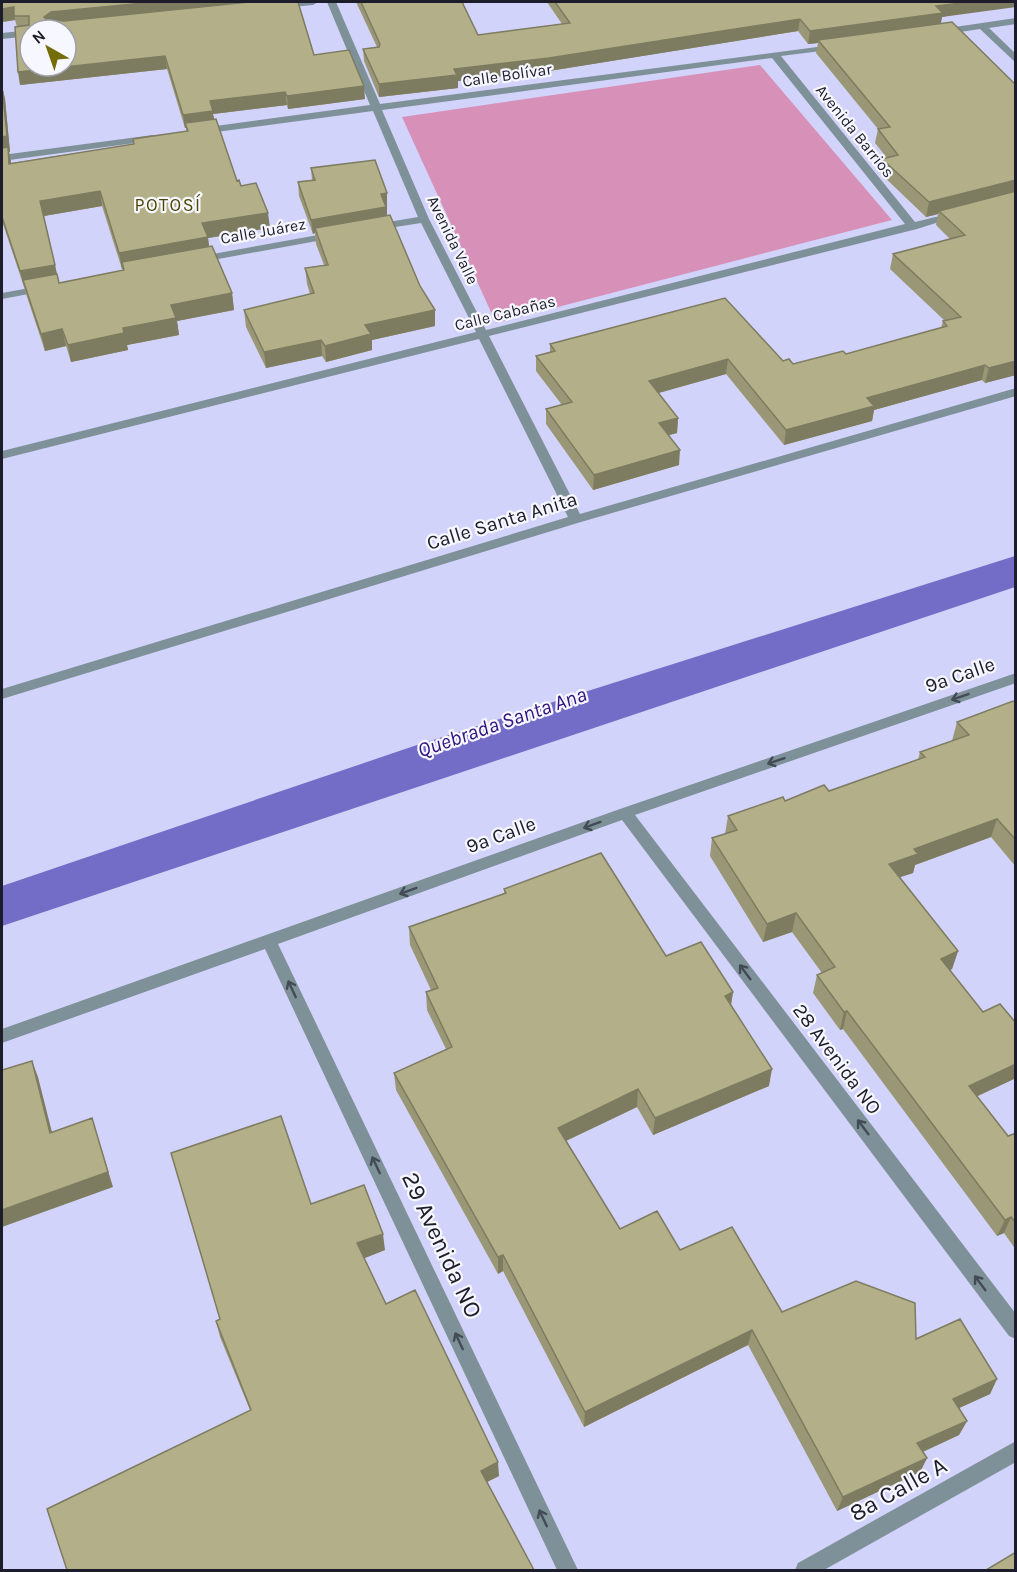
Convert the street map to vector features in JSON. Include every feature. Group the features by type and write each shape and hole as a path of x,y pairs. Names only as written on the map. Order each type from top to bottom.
{"street":[{"path":"267,7 313,2"},
{"name":"Avenida Valle","path":"331,2 374,107 424,219 576,519"},
{"path":"924,34 1016,21"},
{"path":"982,26 1016,60"},
{"path":"2,36 18,34"},
{"name":"Calle Bolívar","path":"186,133 844,45"},
{"name":"Avenida Barrios","path":"774,54 913,227"},
{"path":"2,158 163,136"},
{"name":"Calle Cabañas","path":"2,455 970,212"},
{"path":"365,230 424,219"},
{"name":"Calle Juárez","path":"189,262 342,234"},
{"path":"2,296 60,285"},
{"name":"Calle Santa Anita","path":"2,694 576,519 1016,393"},
{"name":"9a Calle","path":"2,1036 625,813 1014,680"},
{"name":"28 Avenida NO","path":"625,813 1016,1330"},
{"name":"29 Avenida NO","path":"269,941 568,1570"},
{"name":"8a Calle A","path":"805,1570 1016,1451"}],"shaded area":[{"path":"760,65 892,220 496,323 402,117"}],"water":[{"name":"Quebrada Santa Ana","path":"1015,556 1015,587 2,926 2,886 414,746"}],"building":[{"path":"2,2 154,2 51,12 45,18 14,16 14,7 2,9"},
{"path":"249,2 298,2 314,55 349,50 364,86 287,96 285,92 210,101 213,111 183,115 165,56 78,65 78,20"},
{"path":"361,2 462,2 478,35 570,23 555,2 969,2 936,6 943,13 810,31 800,19 549,58 454,69 457,75 379,84 363,49 379,47 380,44"},
{"path":"952,22 1016,85 1016,180 929,202 882,159 898,155 878,129 890,127 818,40"},
{"path":"15,27 18,27 18,72"},
{"path":"2,87 7,136 2,137"},
{"path":"216,119 237,181 239,180 241,186 256,183 268,213 202,223 208,237 119,253 100,191 40,201 55,265 20,271 2,217 2,148 8,147 9,164 134,144 133,139 188,131 185,123"},
{"path":"375,160 387,193 381,194 386,207 311,220 298,182 315,180 311,168"},
{"path":"1016,191 1016,361 989,368 985,365 867,398 874,406 786,430 728,359 649,381 678,418 659,423 680,450 594,475 546,409 572,402 536,356 555,351 550,344 725,298 783,361 789,359 793,364 843,351 846,354 947,326 943,321 961,317 893,254 965,235 939,211"},
{"path":"390,215 420,286 435,310 365,325 371,334 325,346 321,340 264,352 244,310 314,293 305,268 328,265 315,228"},
{"path":"212,246 232,293 171,305 176,318 123,328 124,333 68,345 62,329 41,334 23,280 57,274 59,283 124,270 122,262"},
{"path":"1013,701 1016,703 1016,840 997,819 914,849 918,854 889,864 958,951 941,959 983,1012 1000,1004 1016,1023 1016,1064 969,1086 1008,1136 1016,1133 1016,1223 1011,1217 1005,1220 847,1011 844,1012 817,975 835,967 796,913 767,924 712,838 737,830 728,816 783,797 785,801 824,785 829,791 925,757 920,752 969,735 957,722"},
{"path":"601,853 666,956 701,942 733,992 725,996 772,1069 655,1118 638,1089 558,1128 620,1229 657,1211 680,1250 732,1227 782,1312 856,1281 915,1303 916,1339 960,1319 997,1379 953,1399 967,1421 917,1443 927,1458 843,1497 752,1330 585,1412 503,1255 498,1257 394,1073 452,1047 426,992 438,988 409,927 506,893 504,889"},
{"path":"32,1061 50,1133 92,1118 108,1172 2,1210 2,1070"},
{"path":"281,1116 311,1204 364,1185 383,1234 357,1243 386,1304 415,1290 498,1462 481,1471 534,1570 67,1570 47,1509 251,1410 216,1321 220,1319 171,1153"},
{"path":"1016,1552 1016,1570 986,1570"}],"district":[{"name":"POTOSÍ","path":"168,205"}]}
